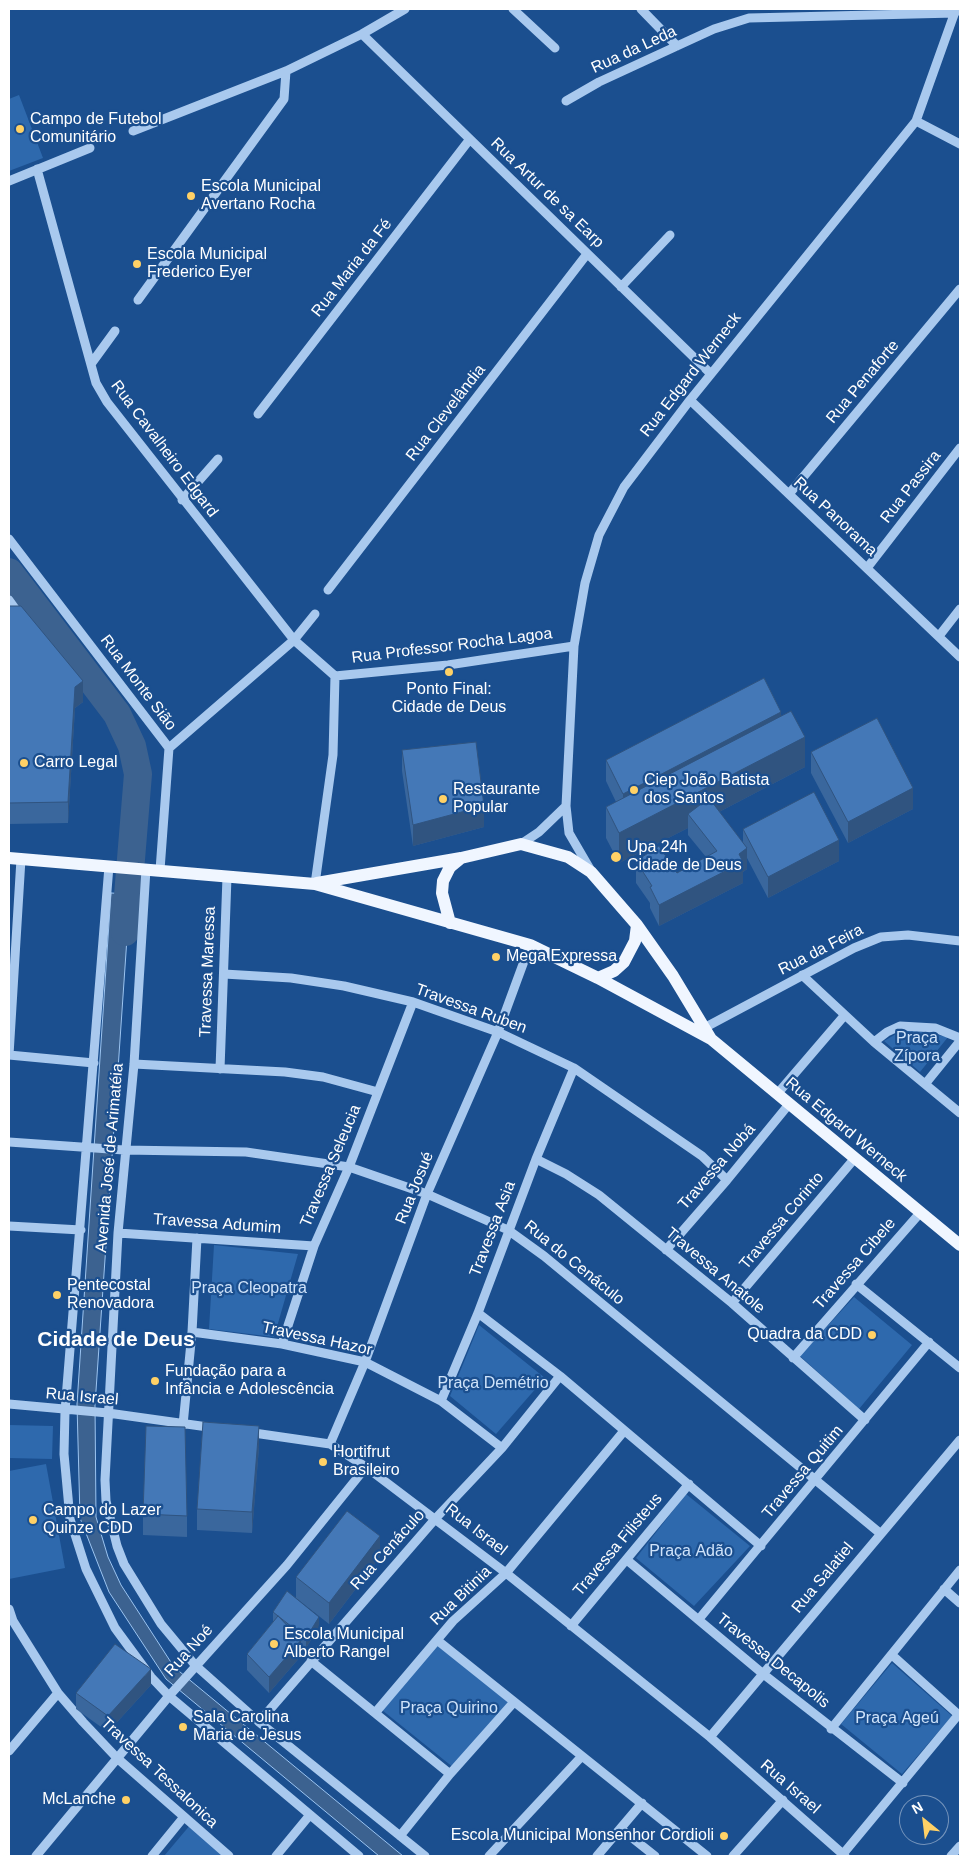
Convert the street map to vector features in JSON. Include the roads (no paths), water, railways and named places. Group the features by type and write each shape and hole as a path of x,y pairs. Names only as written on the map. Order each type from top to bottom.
{"main road":[{"path":"315,884 462,858 521,844 568,857 591,872 637,924 708,1034"},
{"path":"15,858 315,884 530,945 708,1034"},
{"path":"450,923 442,892 442,881 450,867 462,858"},
{"path":"598,978 614,970 624,962 635,941 637,924"},
{"name":"Rua Edgard Werneck","path":"708,1034 960,1245"}],"street":[{"path":"133,131 286,70 362,34 405,9"},
{"path":"513,9 555,48"},
{"path":"641,9 677,46"},
{"name":"Rua da Leda","path":"566,100 599,82 714,29 749,18 956,11"},
{"name":"Rua Edgard Werneck","path":"591,872 570,833 566,806 574,646 585,583 599,535 624,487 690,400 916,121 956,11"},
{"name":"Rua Artur de sa Earp","path":"362,34 711,374"},
{"path":"138,300 284,99 286,70"},
{"path":"916,121 960,144"},
{"name":"Rua Maria da Fé","path":"258,414 470,139"},
{"path":"9,181 90,148"},
{"name":"Rua Cavalheiro Edgard","path":"37,169 96,383 107,402 182,500 294,640 335,676"},
{"path":"621,286 670,235"},
{"name":"Rua Clevelândia","path":"328,590 587,254"},
{"name":"Rua Penaforte","path":"789,494 960,289"},
{"path":"91,364 115,331"},
{"name":"Rua Panorama","path":"690,400 960,657"},
{"name":"Rua Passira","path":"867,568 960,448"},
{"path":"182,500 218,459"},
{"name":"Rua Monte Sião","path":"10,544 169,748 160,870"},
{"path":"9,600 26,623"},
{"path":"939,636 960,609"},
{"path":"169,748 294,640 315,614"},
{"name":"Rua Professor Rocha Lagoa","path":"335,676 448,665 574,646"},
{"path":"315,884 333,755 335,676"},
{"path":"521,844 539,832 566,806"},
{"path":"15,858 9,1055 94,1063"},
{"name":"Avenida José de Arimatéia","path":"112,866 94,1063 90,1147 81,1230 64,1454 70,1519 86,1569 115,1628 152,1677 309,1816 359,1856"},
{"name":"Avenida José de Arimatéia","path":"142,869 134,1064 121,1150 118,1232 105,1413 105,1494 117,1546 124,1564 161,1624 194,1667 425,1856"},
{"name":"Travessa Maressa","path":"220,1069 227,877"},
{"name":"Rua da Feira","path":"708,1034 802,976 854,948 881,937 908,935 960,941"},
{"name":"Rua Josué","path":"330,1444 365,1362 428,1194 498,1032 530,945"},
{"name":"Travessa Ruben","path":"224,974 291,978 344,986 413,1002 498,1032 574,1068 702,1156 727,1180"},
{"path":"802,976 844,1016 960,1113"},
{"name":"Travessa Seleucia","path":"282,1344 314,1246 349,1167 413,1002"},
{"path":"778,1094 844,1016"},
{"path":"874,1042 887,1032 900,1026 935,1028 960,1040 926,1083"},
{"path":"134,1064 266,1070 323,1077 378,1092"},
{"name":"Travessa Asia","path":"441,1401 478,1313 508,1230 574,1068"},
{"name":"Travessa Nobá","path":"666,1250 790,1103"},
{"name":"Rua do Cenáculo","path":"9,1142 121,1150 218,1150 349,1167 428,1194 508,1230 544,1256 881,1534"},
{"name":"Travessa Corinto","path":"732,1304 855,1158"},
{"name":"Travessa Anatole","path":"536,1159 566,1174 599,1195 732,1304 865,1420"},
{"name":"Travessa Cibele","path":"793,1358 920,1213"},
{"path":"9,1226 81,1230"},
{"name":"Travessa Adumim","path":"118,1232 314,1246"},
{"path":"183,1424 192,1332 197,1238"},
{"path":"856,1284 960,1368"},
{"path":"478,1313 560,1376 761,1546"},
{"name":"Travessa Hazor","path":"192,1332 282,1344 365,1362 441,1401 502,1448"},
{"name":"Travessa Quitim","path":"699,1619 930,1342"},
{"name":"Rua Cenáculo","path":"259,1722 436,1518 502,1448 560,1376"},
{"name":"Rua Israel","path":"9,1404 105,1413 330,1444 366,1467 436,1518 506,1573 710,1737 844,1855"},
{"name":"Rua Bitinia","path":"376,1713 453,1621 506,1573 624,1430"},
{"name":"Rua Salatiel","path":"710,1737 960,1440"},
{"name":"Rua Noé","path":"36,1856 170,1694 287,1565 366,1467"},
{"name":"Travessa Filisteus","path":"571,1626 688,1484"},
{"name":"Travessa Decapolis","path":"626,1560 762,1673 903,1783"},
{"path":"832,1728 960,1570"},
{"path":"944,1589 960,1602"},
{"name":"Travessa Tessalonica","path":"9,1609 11,1624 58,1693 116,1758 229,1856"},
{"path":"438,1640 707,1856"},
{"path":"844,1855 960,1715 892,1655"},
{"path":"311,1661 450,1774"},
{"path":"9,1751 58,1693"},
{"path":"400,1836 450,1774 514,1702"},
{"path":"489,1856 582,1756"},
{"path":"733,1856 783,1800"},
{"path":"597,1856 642,1803"},
{"path":"276,1856 309,1816"},
{"path":"152,1856 183,1818"},
{"path":"621,1829 655,1856"},
{"path":"951,1856 960,1846"}],"waterway":[{"path":"9,572 117,714 132,746 138,774 125,932"}],"place":[{"name":"Campo de Futebol Comunitário","path":"20,129"},
{"name":"Escola Municipal Avertano Rocha","path":"191,196"},
{"name":"Escola Municipal Frederico Eyer","path":"137,264"},
{"name":"Ponto Final: Cidade de Deus","path":"449,672"},
{"name":"Carro Legal","path":"24,763"},
{"name":"Ciep João Batista dos Santos","path":"634,790"},
{"name":"Restaurante Popular","path":"443,799"},
{"name":"Upa 24h Cidade de Deus","path":"616,857"},
{"name":"Mega Expressa","path":"496,957"},
{"name":"Pentecostal Renovadora","path":"57,1295"},
{"name":"Quadra da CDD","path":"872,1335"},
{"name":"Fundação para a Infância e Adolescência","path":"155,1381"},
{"name":"Hortifrut Brasileiro","path":"323,1462"},
{"name":"Campo do Lazer Quinze CDD","path":"33,1520"},
{"name":"Escola Municipal Alberto Rangel","path":"274,1644"},
{"name":"Sala Carolina Maria de Jesus","path":"183,1727"},
{"name":"McLanche","path":"126,1800"},
{"name":"Escola Municipal Monsenhor Cordioli","path":"724,1836"}],"district":[{"name":"Cidade de Deus","path":"116,1340"}],"park label":[{"name":"Praça Zípora","path":"917,1048"},
{"name":"Praça Cleopatra","path":"249,1289"},
{"name":"Praça Demétrio","path":"493,1384"},
{"name":"Praça Adão","path":"691,1552"},
{"name":"Praça Quirino","path":"449,1709"},
{"name":"Praça Ageú","path":"897,1719"}]}
